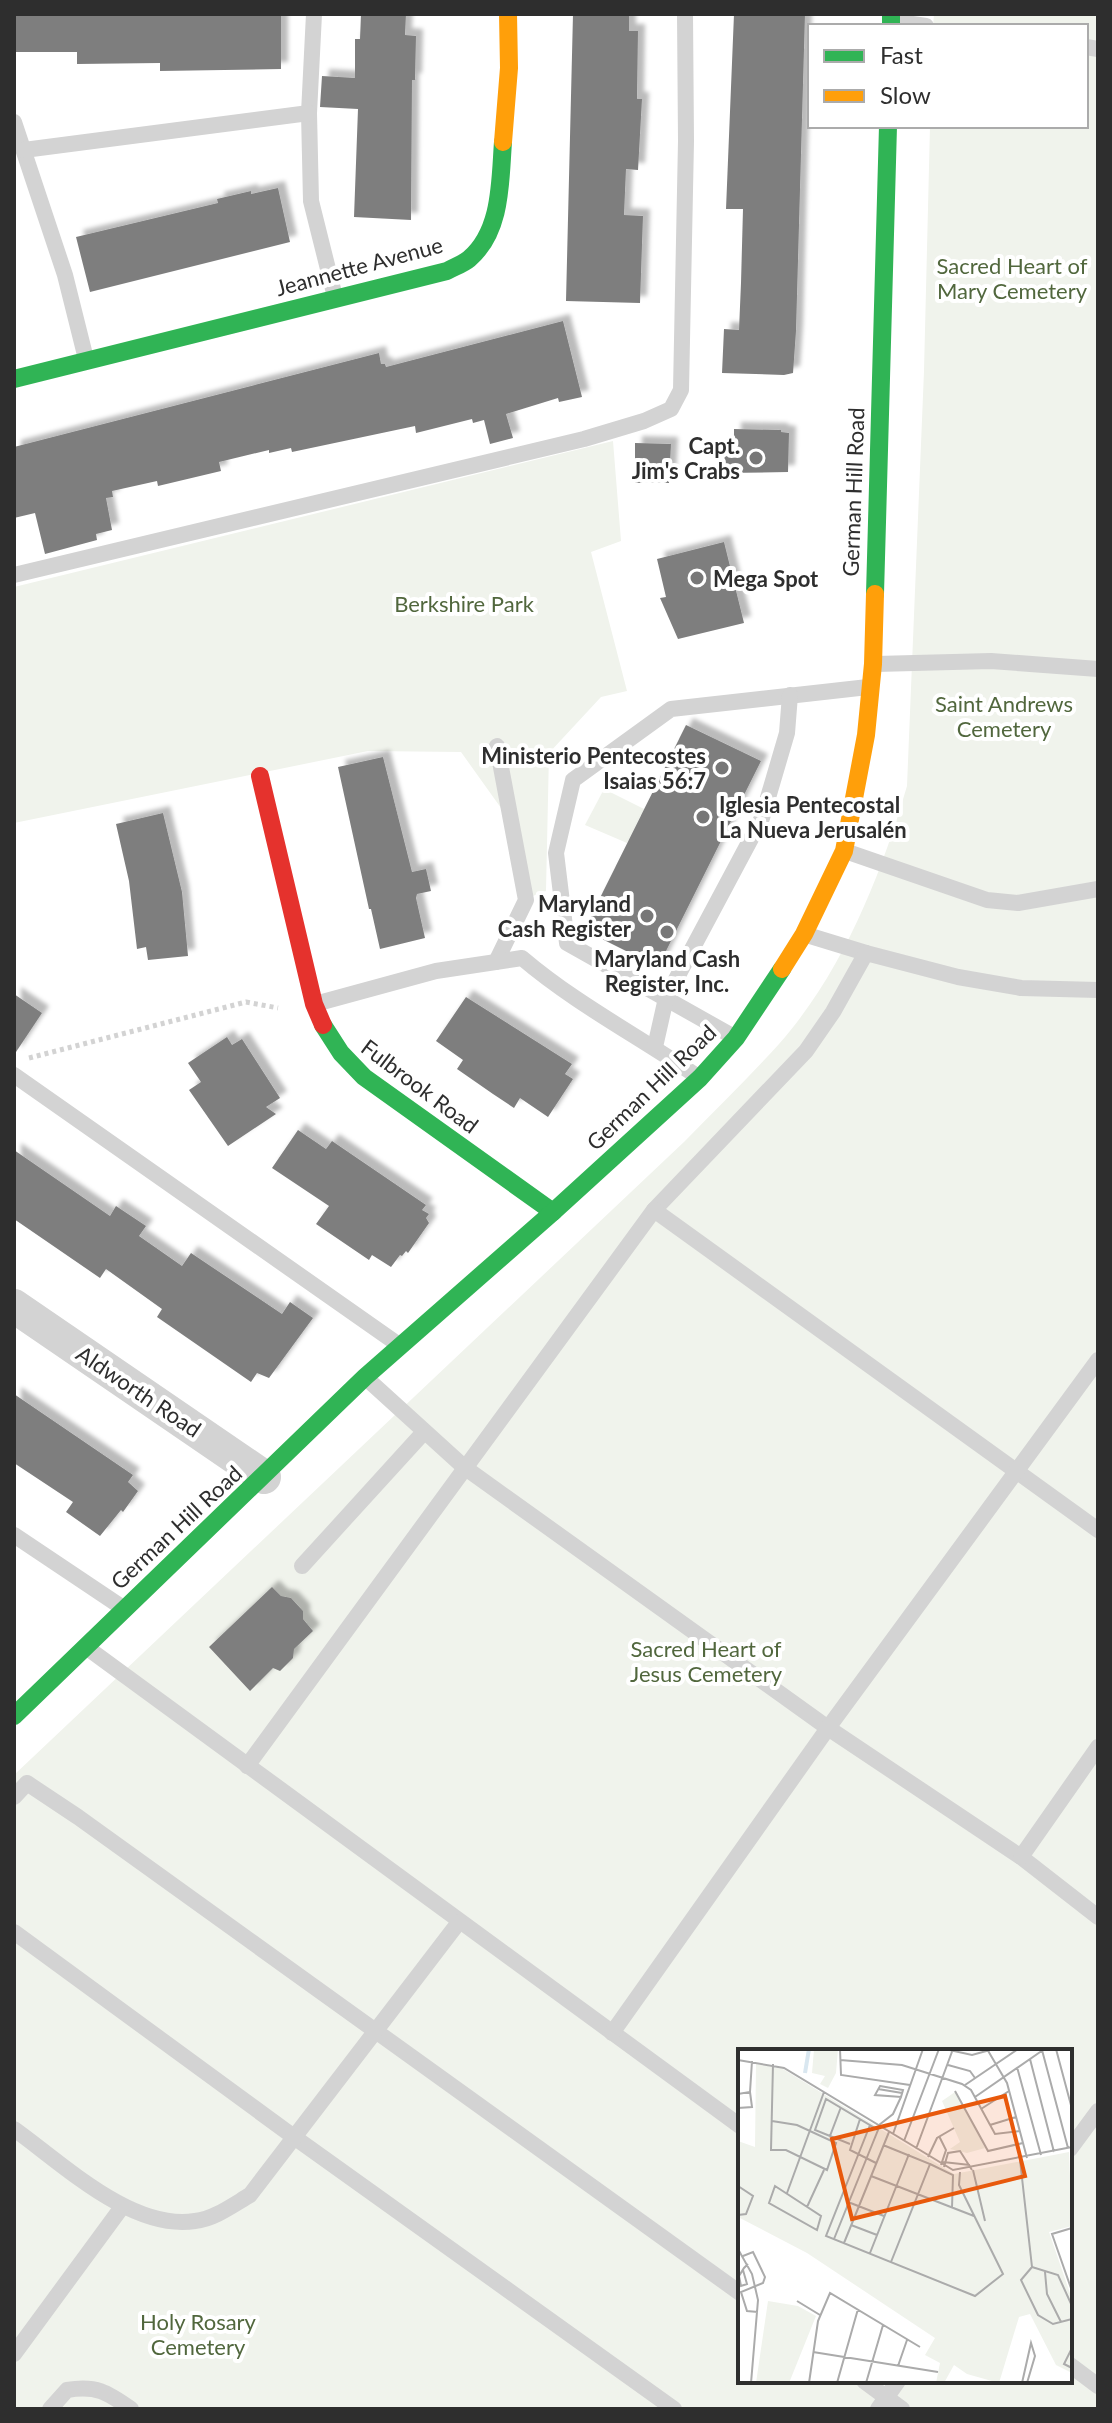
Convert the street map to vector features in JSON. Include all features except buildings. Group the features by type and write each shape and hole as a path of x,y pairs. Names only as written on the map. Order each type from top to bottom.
{"street":[{"name":"Jeannette Avenue","path":"14,379 447,271 469,259 488,236 499,201 509,68 508,14"},
{"name":"German Hill Road","path":"14,1716 399,1345 553,1212 700,1078 736,1038 804,934 844,851 866,735 873,664 888,128"},
{"name":"Fulbrook Road","path":"260,776 314,1004 324,1030 344,1059 364,1077 553,1212"},
{"name":"Aldworth Road","path":"14,1306 264,1477"}],"lane":[{"path":"314,14 309,113 311,201 335,299"},
{"path":"14,575 584,439 644,421 671,409 681,390 685,14"},
{"path":"891,20 914,24"},
{"path":"24,150 309,113"},
{"path":"14,122 65,275 86,361"},
{"path":"873,664 991,661 1098,669"},
{"path":"736,1038 567,943 556,853 573,780 671,709 870,687"},
{"path":"655,1047 666,998 762,818 787,733 790,695"},
{"path":"496,962 526,900 497,746"},
{"path":"844,851 987,900 1018,903 1098,889"},
{"path":"804,934 958,977 1021,988 1098,990"},
{"path":"247,1766 654,1210 806,1051 833,1012 866,953"},
{"path":"314,1004 436,971 522,958 548,981 700,1078"},
{"path":"19,1068 399,1345"},
{"path":"654,1210 1098,1530"},
{"path":"612,2033 828,1728 1098,1360"},
{"path":"365,1377 464,1467 828,1728 1021,1857 1098,1917"},
{"path":"302,1566 424,1432"},
{"path":"14,1535 124,1608"},
{"path":"86,1647 738,2125"},
{"path":"1021,1857 1098,1747"},
{"path":"14,1797 27,1783 738,2292"},
{"path":"14,2129 122,2207 172,2223 198,2221 250,2195 459,1922"},
{"path":"14,1932 674,2409"},
{"path":"1072,2146 1098,2111"},
{"path":"14,2354 122,2207"},
{"path":"1072,2366 1098,2386"},
{"path":"866,2383 882,2403 902,2409"},
{"path":"882,2403 897,2383"},
{"path":"50,2409 67,2390 88,2386 108,2393 131,2409"}],"path":[{"path":"19,1068 34,1055 246,1002 276,1008 314,1004"}],"green space":[{"name":"Sacred Heart of Jesus Cemetery","path":"934,14 1098,14 1098,2409 14,2409 14,1775 685,1141 779,1044 822,986 841,955 872,889 907,786 924,371 930,128 1088,128 1088,24 933,24"},
{"name":"Berkshire Park","path":"613,441 621,541 591,552 627,691 601,697 549,753 546,891 522,900 501,808 461,752 368,751 14,823 14,587"},
{"path":"604,789 644,809 627,843 585,825"}],"traffic: fast":[{"path":"891,14 891,24"},
{"path":"875,594 888,128"},
{"path":"14,379 447,271 469,259 488,234 500,189 503,142"},
{"path":"14,1716 365,1377 700,1078 736,1038 782,969"},
{"path":"323,1025 341,1053 364,1077 553,1212"}],"traffic: slow":[{"path":"503,142 509,68 508,14"},
{"path":"782,969 804,934 844,851 866,735 873,664 875,594"}],"traffic: jam":[{"path":"260,776 314,1004 323,1025"}],"place":[{"name":"Capt. Jim's Crabs","path":"756,458"},
{"name":"Mega Spot","path":"697,578"},
{"name":"Ministerio Pentecostes Isaias 56:7","path":"722,768"},
{"name":"Iglesia Pentecostal La Nueva Jerusalén","path":"703,817"},
{"name":"Maryland Cash Register","path":"647,916"},
{"name":"Maryland Cash Register, Inc.","path":"667,932"}],"park label":[{"name":"Sacred Heart of Mary Cemetery","path":"1012,278"},
{"name":"Saint Andrews Cemetery","path":"1004,716"},
{"name":"Holy Rosary Cemetery","path":"198,2334"}]}
